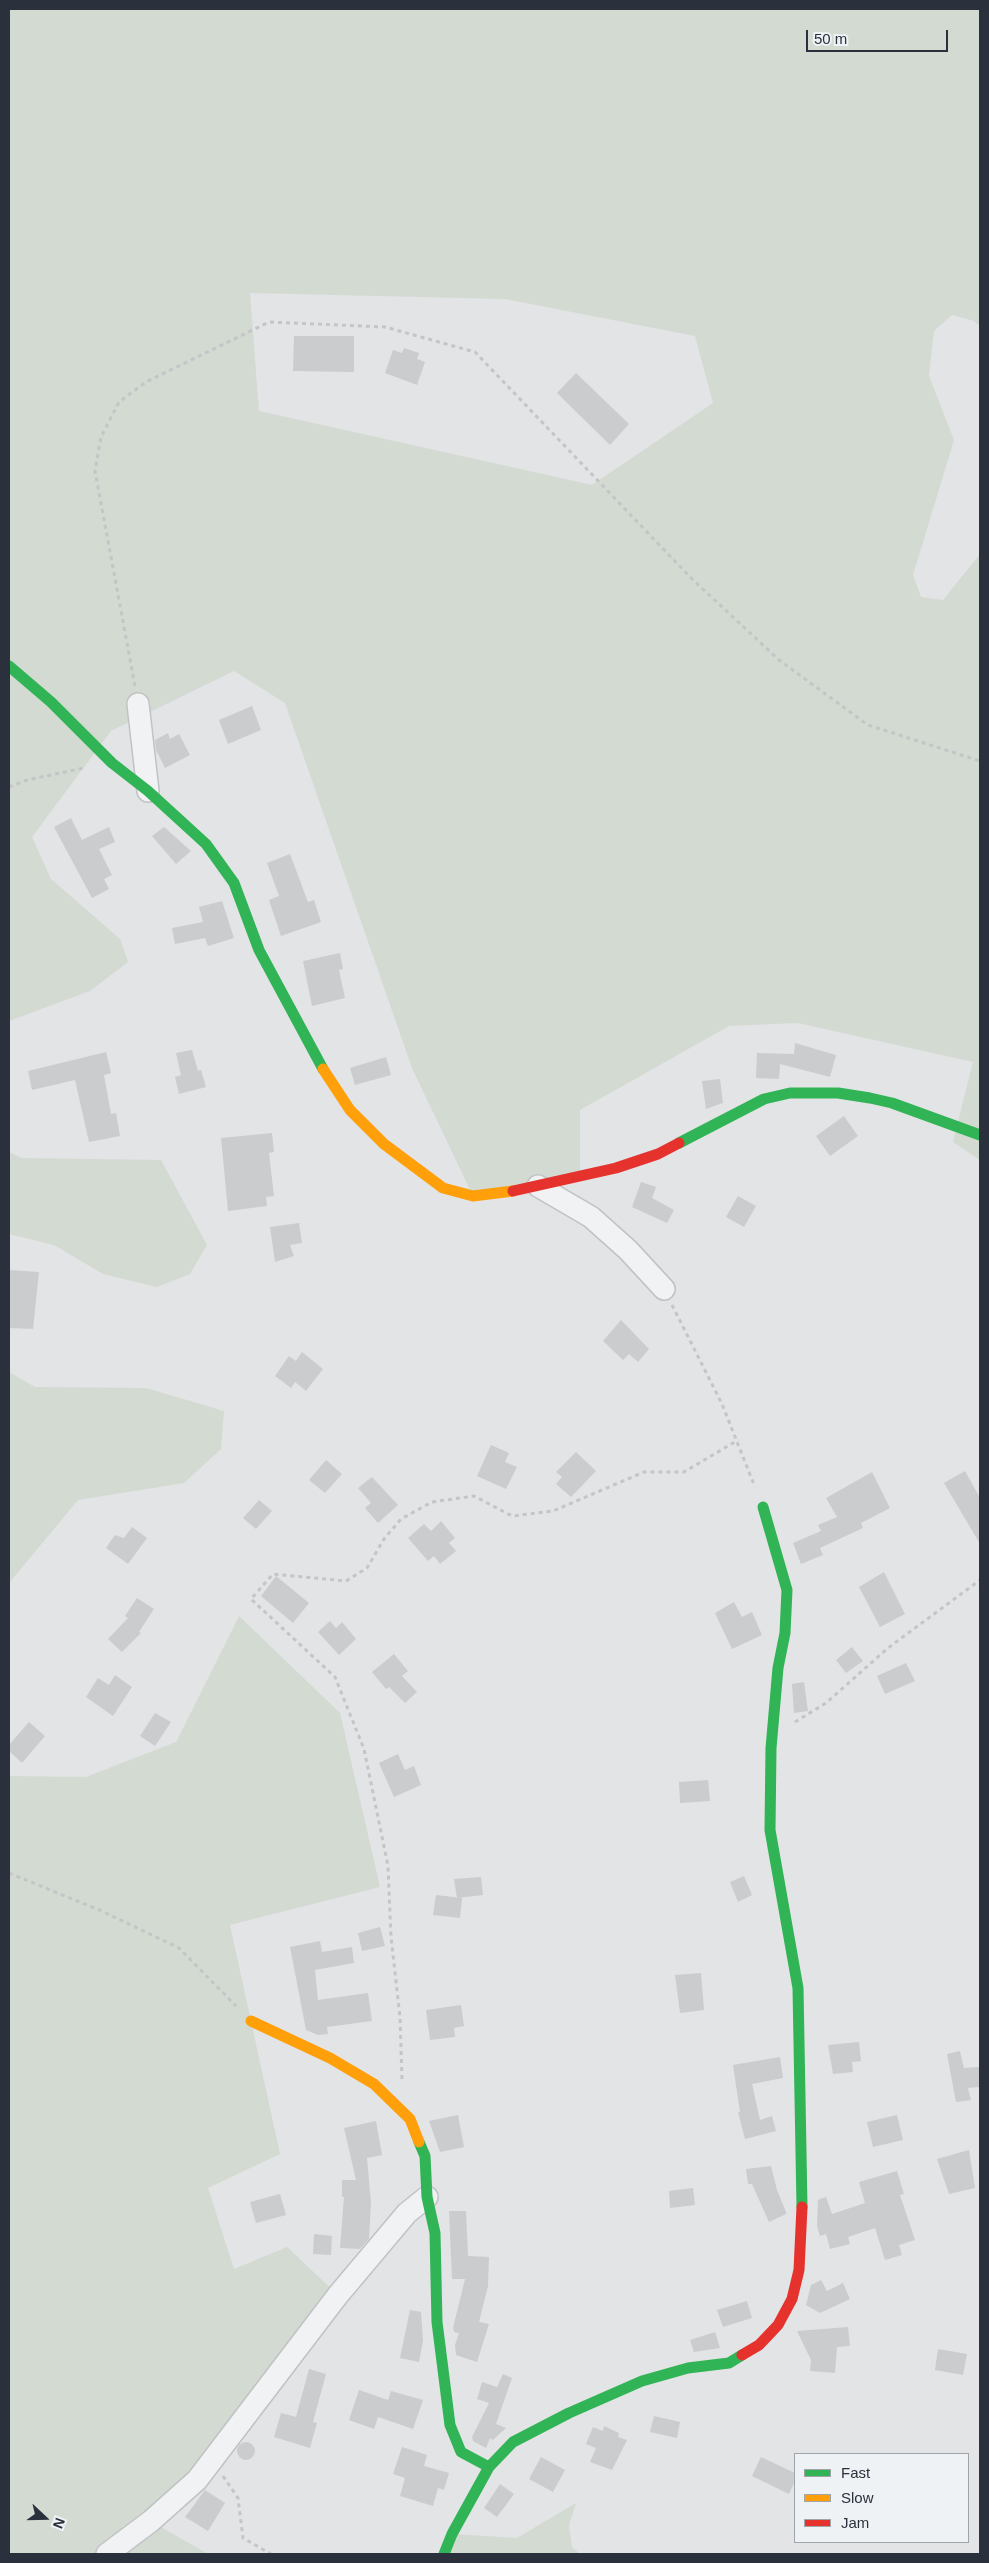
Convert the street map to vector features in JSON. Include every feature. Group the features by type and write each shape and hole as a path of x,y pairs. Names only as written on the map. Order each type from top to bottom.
{"street":[{"path":"9,666 52,702 112,763 148,790 206,844 234,883 259,950 325,1073 350,1110 384,1144 443,1188 473,1196 498,1194 616,1168 658,1154 756,1102 790,1093 838,1093 870,1098 892,1103 980,1135"},
{"path":"138,704 148,790"},
{"path":"538,1186 591,1217 628,1250 664,1289"},
{"path":"444,2554 452,2534 488,2467 513,2442 606,2396 642,2381 688,2368 729,2363 759,2345 778,2325 792,2300 799,2270 803,2188 798,1988 770,1830 773,1730 778,1668 785,1634 787,1590 763,1507"},
{"path":"251,2021 330,2058 374,2084 410,2119 419,2137 425,2156 427,2197 435,2233 438,2322 445,2398 450,2425 461,2452 488,2467"},
{"path":"107,2554 151,2521 197,2480 338,2294 407,2213 427,2197"}],"path":[{"path":"138,704 95,471 101,437 119,402 146,382 269,322 385,327 475,352 690,576 779,660 868,725 980,761"},
{"path":"9,787 28,780 112,763"},
{"path":"664,1289 702,1360 738,1440 763,1507"},
{"path":"403,2085 400,2017 391,1937 388,1866 364,1749 335,1677 251,1599 273,1574 346,1581 367,1568 384,1539 401,1519 432,1502 474,1496 512,1516 553,1511 644,1472 684,1472 738,1440"},
{"path":"773,1730 801,1720 826,1703 888,1648 980,1580"},
{"path":"9,1873 104,1912 179,1948 251,2021"},
{"path":"207,2465 223,2477 238,2498 243,2538 271,2554"}],"shaded area":[{"path":"9,9 980,9 980,326 974,321 952,315 934,331 929,376 954,440 913,575 921,597 943,600 980,554 980,1160 953,1142 973,1062 798,1023 729,1026 580,1110 580,1176 473,1196 412,1068 285,703 234,671 111,731 32,837 51,879 120,939 128,962 90,991 9,1021","holes":["250,293 505,299 695,336 713,403 592,485 259,411"]},
{"path":"9,1152 22,1158 161,1160 207,1245 190,1274 157,1287 103,1274 54,1245 9,1234"},
{"path":"9,1372 35,1387 146,1388 224,1411 221,1449 184,1483 78,1500 9,1583"},
{"path":"239,1616 340,1713 380,1887 230,1925 280,2154 208,2188 234,2269 287,2247 338,2295 152,2522 208,2554 9,2554 9,1776 86,1777 176,1742"},
{"path":"576,2503 569,2525 572,2547 580,2554 444,2554 452,2534 517,2538"}],"building":[{"path":"294,336 354,336 354,372 293,371"},
{"path":"404,348 419,353 417,359 425,362 417,385 385,373 393,350 402,353"},
{"path":"576,373 629,424 610,445 557,393"},
{"path":"252,706 261,730 228,744 219,720"},
{"path":"168,733 170,739 179,734 190,755 165,768 156,750 155,740"},
{"path":"71,818 82,840 109,827 115,842 99,849 112,875 104,879 109,889 92,898 54,827"},
{"path":"164,827 191,851 176,864 152,836"},
{"path":"290,854 308,902 314,900 321,922 281,936 269,900 279,896 267,863"},
{"path":"222,901 234,938 208,946 205,938 175,944 172,928 203,922 199,907"},
{"path":"340,953 343,969 339,970 345,998 312,1006 303,961"},
{"path":"795,1043 836,1055 830,1077 780,1064 779,1079 756,1078 757,1053 794,1054"},
{"path":"192,1050 198,1071 201,1070 206,1087 179,1094 175,1077 181,1075 176,1053"},
{"path":"106,1052 111,1073 104,1075 111,1114 116,1113 120,1136 89,1142 75,1080 32,1090 28,1071"},
{"path":"386,1057 391,1075 355,1085 350,1068"},
{"path":"720,1079 723,1103 706,1109 702,1081"},
{"path":"844,1116 858,1136 830,1156 816,1136"},
{"path":"272,1133 274,1152 269,1153 274,1196 266,1197 267,1206 228,1211 221,1138"},
{"path":"641,1182 656,1187 652,1198 674,1210 667,1223 632,1207"},
{"path":"738,1196 756,1206 744,1227 726,1217"},
{"path":"299,1223 302,1243 290,1245 294,1256 275,1262 270,1227"},
{"path":"9,1270 39,1272 33,1329 9,1328"},
{"path":"621,1320 649,1349 638,1362 629,1354 623,1360 603,1341"},
{"path":"302,1352 323,1369 306,1391 295,1382 291,1388 275,1376 289,1356 296,1361"},
{"path":"491,1445 509,1453 505,1462 517,1467 506,1489 477,1476"},
{"path":"576,1452 596,1471 571,1497 556,1484 562,1477 556,1472"},
{"path":"326,1460 342,1474 325,1493 309,1480"},
{"path":"965,1471 980,1498 980,1544 944,1483"},
{"path":"872,1472 890,1508 861,1523 863,1528 820,1548 823,1555 801,1564 793,1543 821,1531 818,1525 837,1517 826,1498"},
{"path":"372,1477 398,1505 378,1523 365,1508 371,1503 358,1488"},
{"path":"259,1500 272,1511 256,1529 243,1518"},
{"path":"441,1521 455,1538 449,1543 456,1551 440,1564 434,1556 428,1561 408,1538 424,1524 431,1531"},
{"path":"132,1527 147,1538 128,1564 106,1548 115,1535 124,1538"},
{"path":"884,1572 905,1614 880,1627 859,1587"},
{"path":"276,1576 309,1603 293,1623 261,1596"},
{"path":"137,1598 154,1609 139,1632 141,1633 122,1652 108,1639 128,1618 125,1616"},
{"path":"734,1602 742,1617 752,1612 762,1635 732,1649 715,1613"},
{"path":"330,1621 336,1628 342,1622 356,1639 339,1655 318,1632"},
{"path":"852,1647 863,1661 846,1673 836,1660"},
{"path":"394,1654 408,1671 402,1676 417,1692 405,1703 389,1687 386,1689 372,1672"},
{"path":"906,1663 915,1681 885,1694 877,1676"},
{"path":"115,1675 132,1687 113,1716 86,1697 98,1678 109,1685"},
{"path":"804,1682 808,1711 794,1713 792,1684"},
{"path":"155,1713 171,1722 155,1746 140,1736"},
{"path":"29,1722 45,1736 22,1763 9,1751 9,1745"},
{"path":"398,1754 405,1770 414,1766 421,1785 394,1797 379,1763"},
{"path":"708,1780 710,1801 680,1803 679,1782"},
{"path":"744,1876 752,1895 738,1902 730,1882"},
{"path":"481,1877 483,1895 457,1898 454,1879"},
{"path":"436,1895 462,1898 460,1918 433,1915"},
{"path":"380,1927 385,1946 362,1951 358,1933"},
{"path":"320,1941 322,1952 352,1947 354,1963 315,1970 318,2000 368,1993 372,2021 327,2027 328,2034 318,2035 306,2030 290,1947"},
{"path":"701,1973 704,2010 680,2013 675,1975"},
{"path":"461,2005 464,2026 454,2028 455,2037 430,2040 426,2010"},
{"path":"859,2042 861,2061 852,2062 853,2072 833,2074 828,2045"},
{"path":"960,2051 964,2068 979,2067 980,2087 968,2088 971,2100 956,2102 947,2054"},
{"path":"780,2057 783,2078 752,2084 760,2120 772,2116 776,2131 745,2139 738,2112 740,2112 733,2065"},
{"path":"458,2115 464,2147 440,2152 429,2121"},
{"path":"897,2115 903,2140 873,2147 867,2122"},
{"path":"376,2121 382,2155 367,2158 371,2203 369,2239 360,2249 340,2248 344,2197 342,2197 342,2180 356,2180 344,2128"},
{"path":"969,2150 975,2188 949,2194 937,2159"},
{"path":"771,2166 786,2214 769,2222 752,2184 748,2184 746,2169"},
{"path":"897,2171 904,2194 900,2195 915,2240 899,2245 902,2255 885,2260 875,2228 848,2237 850,2244 830,2249 826,2234 820,2236 817,2226 818,2200 826,2197 832,2214 865,2203 859,2182"},
{"path":"693,2188 695,2205 670,2208 669,2191"},
{"path":"280,2194 286,2215 256,2223 250,2202"},
{"path":"449,2211 466,2211 468,2256 489,2257 488,2286 479,2322 489,2324 477,2362 456,2355 455,2345 459,2333 454,2332 453,2328 465,2279 452,2279"},
{"path":"314,2234 332,2236 331,2255 313,2254"},
{"path":"821,2280 827,2291 843,2283 850,2299 820,2313 806,2305 811,2285"},
{"path":"747,2301 752,2318 723,2327 717,2310"},
{"path":"410,2310 421,2312 423,2341 419,2362 400,2358"},
{"path":"848,2327 850,2346 837,2347 835,2373 810,2371 811,2360 797,2331"},
{"path":"715,2332 720,2348 694,2352 690,2340"},
{"path":"938,2349 967,2354 963,2375 935,2370"},
{"path":"309,2369 326,2374 313,2422 317,2423 310,2448 274,2437 281,2413 296,2417"},
{"path":"503,2374 512,2378 496,2424 506,2428 493,2440 490,2438 486,2448 473,2441 472,2437 489,2403 477,2399 482,2382 497,2387"},
{"path":"359,2390 388,2400 391,2391 423,2400 413,2429 378,2417 374,2429 349,2420"},
{"path":"654,2416 680,2422 677,2438 650,2432"},
{"path":"604,2426 619,2433 618,2437 627,2440 612,2470 590,2462 596,2448 586,2444 593,2427 603,2431"},
{"path":"246,2442 252,2445 255,2451 252,2457 246,2460 240,2457 237,2451 240,2445"},
{"path":"402,2447 427,2455 424,2466 449,2473 444,2490 438,2488 433,2506 400,2496 405,2478 393,2474"},
{"path":"541,2457 565,2470 553,2492 529,2479"},
{"path":"761,2457 794,2473 794,2483 789,2494 752,2476"},
{"path":"500,2484 514,2494 497,2517 484,2508"},
{"path":"205,2490 225,2503 208,2531 185,2517"}],"traffic: fast":[{"path":"9,666 51,702 112,763 148,791 206,844 234,883 259,950 323,1069"},
{"path":"679,1143 764,1099 790,1093 838,1093 870,1098 892,1103 980,1135"},
{"path":"763,1507 787,1590 785,1633 778,1668 771,1748 770,1830 798,1988 802,2207"},
{"path":"419,2142 425,2156 427,2197 435,2233 437,2322 450,2425 461,2452 489,2467"},
{"path":"444,2554 452,2534 489,2467 513,2442 569,2413 642,2381 688,2368 729,2363 742,2355"}],"traffic: slow":[{"path":"323,1069 350,1110 384,1144 443,1188 473,1196 513,1191"},
{"path":"251,2021 330,2058 374,2084 410,2119 419,2142"}],"traffic: jam":[{"path":"513,1191 616,1168 658,1154 679,1143"},
{"path":"742,2355 759,2345 778,2325 792,2299 799,2270 802,2207"}]}
